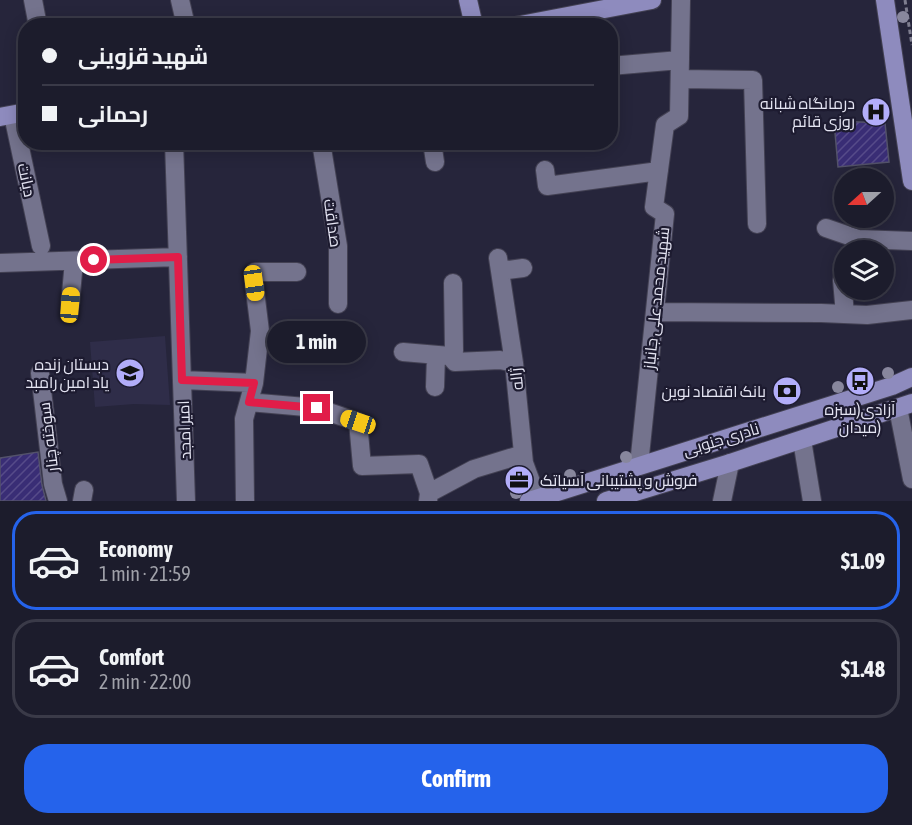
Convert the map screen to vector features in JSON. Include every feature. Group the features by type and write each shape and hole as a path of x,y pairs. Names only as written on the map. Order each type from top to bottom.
{"main road":[{"path":"468,0 472,18"},
{"path":"554,18 628,2 652,0"},
{"path":"885,0 912,181"},
{"name":"نادری جنوبی","path":"533,500 892,386 912,377"},
{"name":"نادری جنوبی","path":"606,501 730,464 905,406"}],"street":[{"path":"33,0 36,18"},
{"path":"180,0 184,18"},
{"name":"شهید محمد علی جانباز","path":"639,465 665,214 654,207 665,125 679,116 681,0"},
{"path":"618,65 680,60"},
{"path":"680,79 753,80 757,225"},
{"name":"دیانت","path":"13,115 18,138"},
{"name":"دیانت","path":"20,150 41,246"},
{"name":"امیر امجد","path":"174,150 186,501"},
{"name":"صداقت","path":"322,150 338,246 338,304"},
{"path":"433,150 435,162"},
{"path":"545,170 547,186 659,171"},
{"path":"826,228 858,239 912,241"},
{"path":"0,263 178,257"},
{"path":"70,305 74,261"},
{"name":"ژاله","path":"523,268 499,265 514,363 523,454 533,500"},
{"path":"245,501 244,419 254,383 261,331 254,283 255,272 297,272"},
{"path":"403,352 443,355 454,351 453,283"},
{"path":"844,300 845,314"},
{"path":"655,312 867,315 912,310"},
{"path":"443,355 455,362 500,360 514,363"},
{"path":"435,387 443,355"},
{"name":"سوخته چنار","path":"40,373 53,484 58,501"},
{"path":"182,380 254,383"},
{"path":"249,402 317,408 358,422 362,466 419,464 429,497 474,469 523,454"},
{"path":"905,406 912,479"},
{"path":"802,440 812,501"},
{"path":"722,501 730,464"}],"path":[{"path":"905,0 912,45"}],"shaded area":[{"name":"دبستان زنده یاد امین رامبد","path":"165,336 170,405 134,404 95,407 90,342"}],"building":[{"path":"834,121 885,123 889,162 838,167"},
{"path":"38,452 46,501 0,501 0,458"}],"place":[{"name":"درمانگاه شبانه روزی قائم","path":"876,112"},
{"name":"دبستان زنده یاد امین رامبد","path":"130,373"},
{"name":"آزادی(سبزه میدان)","path":"860,381"},
{"name":"بانک اقتصاد نوین","path":"787,391"},
{"name":"فروش و پشتیبانی آسیاتک","path":"519,480"}],"route":[{"path":"94,260 178,257 182,380 254,383 249,402 317,408"}]}
